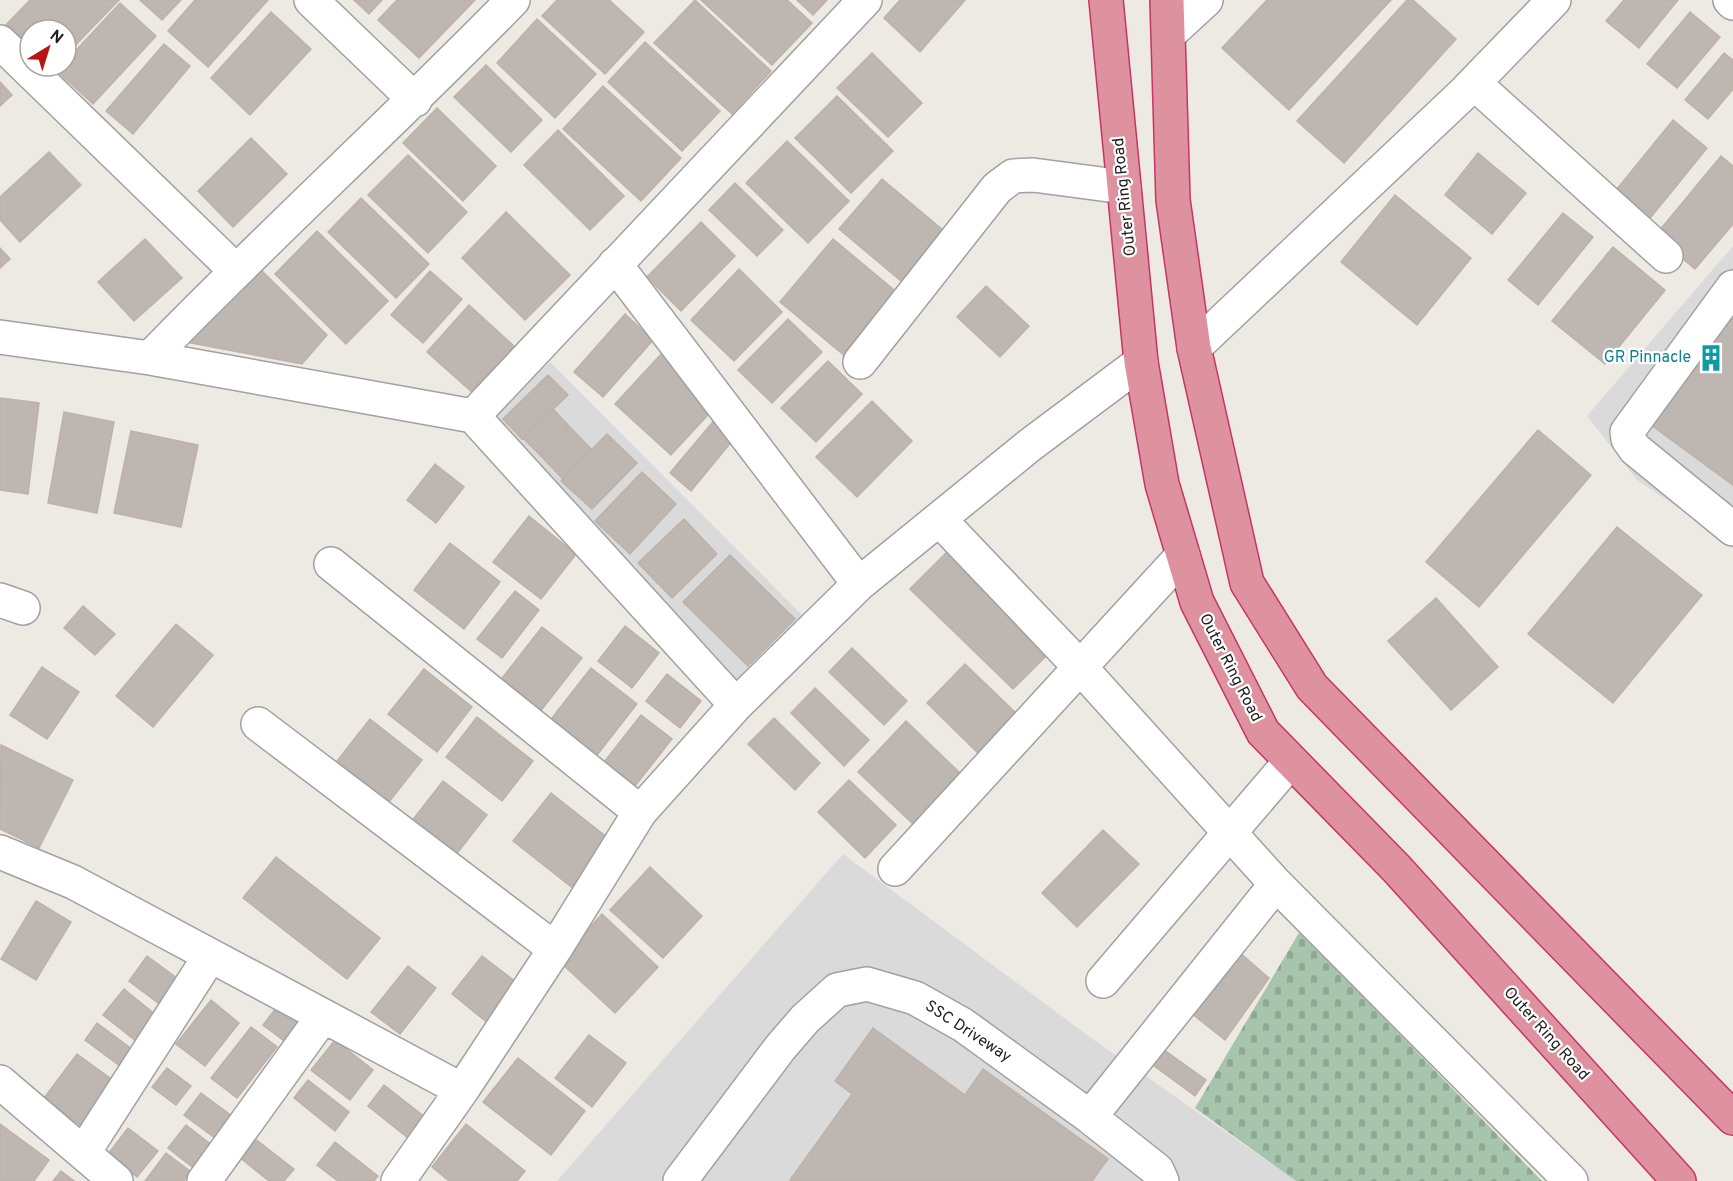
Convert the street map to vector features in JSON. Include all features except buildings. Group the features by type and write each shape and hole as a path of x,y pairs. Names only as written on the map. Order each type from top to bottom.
{"highway":[{"name":"Outer Ring Road","path":"1106,0 1142,362 1162,484 1197,602 1263,732 1290,762 1397,868 1679,1181"},
{"path":"1167,0 1173,200 1194,348 1247,583 1312,687 1733,1118"}],"street":[{"path":"312,0 415,100"},
{"path":"150,358 235,270 415,100 513,0"},
{"path":"473,416 864,0"},
{"path":"1169,34 1206,0"},
{"path":"1194,348 1474,83 1554,0"},
{"path":"1730,0 1733,3"},
{"path":"0,42 235,270"},
{"path":"1474,83 1666,256"},
{"path":"860,362 997,188 1013,176 1033,175 1124,187"},
{"path":"615,264 859,584"},
{"path":"1733,287 1627,432 1628,439 1635,449 1733,530"},
{"path":"0,337 150,358 473,416 736,705"},
{"path":"398,1181 462,1090 555,949 640,812 736,705 859,584 1030,445 1142,362"},
{"path":"939,519 1080,667 1276,884 1572,1181"},
{"path":"895,869 1182,555"},
{"path":"332,564 640,812"},
{"path":"258,724 555,949"},
{"path":"1102,981 1290,762"},
{"path":"0,852 73,882 462,1090"},
{"path":"1090,1116 1276,884"},
{"path":"84,1152 210,956"},
{"name":"SSC Driveway","path":"680,1181 780,1048 805,1019 837,990 867,984 915,998 963,1025 1090,1116 1157,1170 1162,1181"},
{"path":"204,1181 323,1016"},
{"path":"0,1082 116,1181"}],"shaded area":[{"path":"1733,246 1733,544 1637,480 1587,416"},
{"path":"550,362 806,619 739,686 491,413"},
{"path":"843,854 1094,1040 1296,1181 557,1181"}],"green space":[{"path":"1300,931 1542,1181 1296,1181 1195,1108"}],"place":[{"name":"GR Pinnacle","path":"1711,358"}]}
